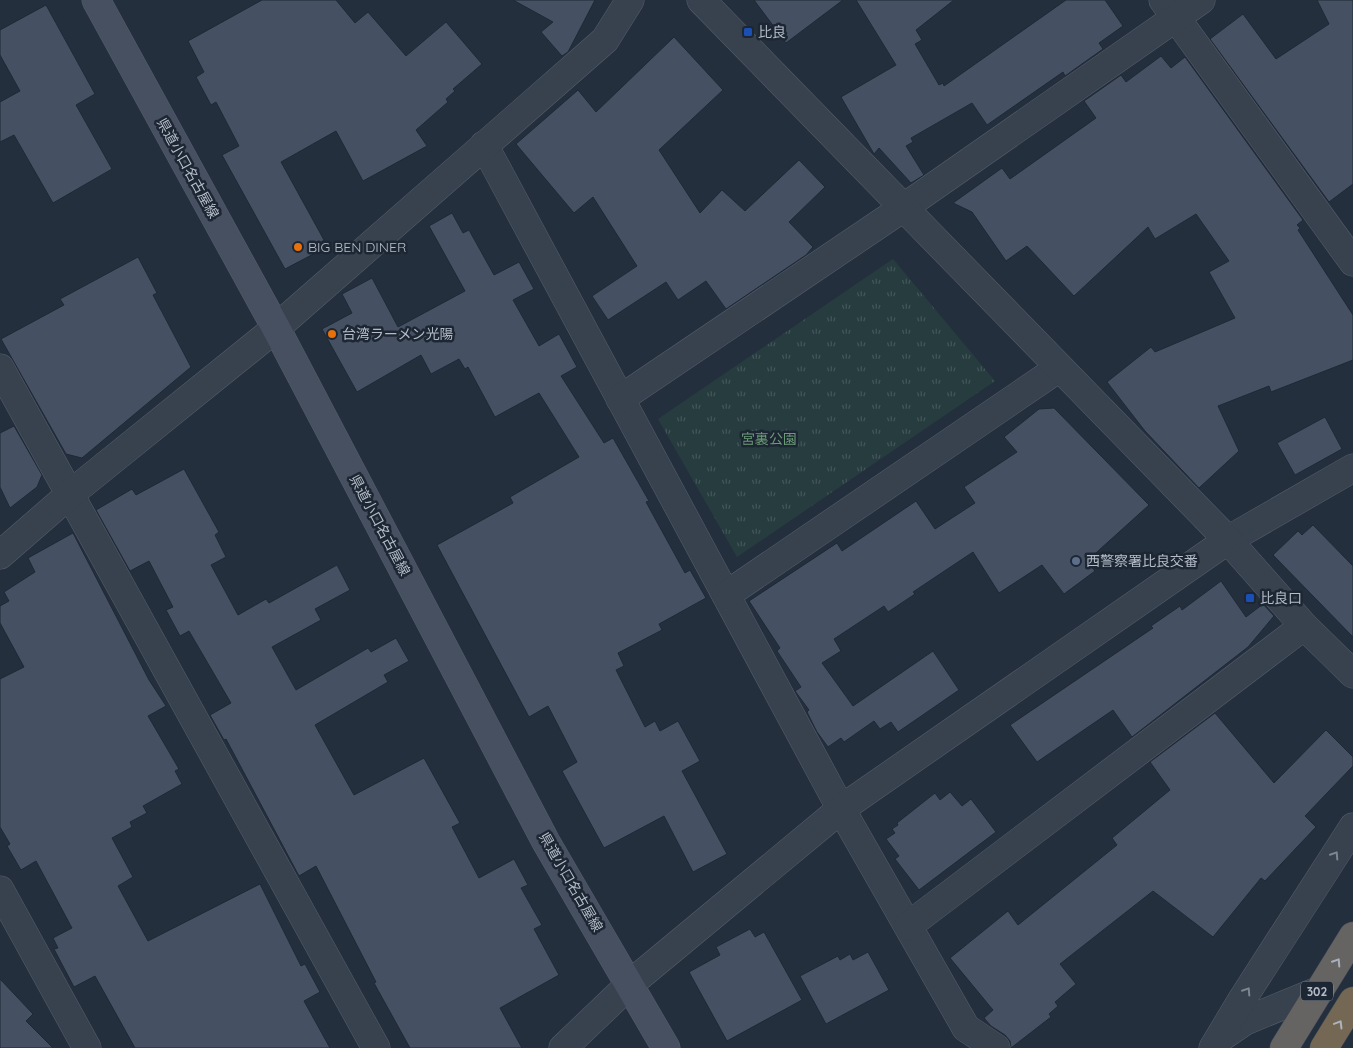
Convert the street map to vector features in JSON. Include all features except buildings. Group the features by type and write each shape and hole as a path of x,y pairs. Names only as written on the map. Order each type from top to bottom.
{"highway":[{"name":"302","path":"1284,1048 1353,936"},
{"path":"1324,1048 1353,1001"}],"main road":[{"name":"県道小口名古屋線","path":"96,0 276,328 546,842 666,1048"}],"street":[{"path":"0,555 69,495 276,328 605,40 630,0"},
{"path":"701,0 1228,540 1304,626 1353,674"},
{"path":"620,399 903,208 1170,9 1201,0"},
{"path":"1170,9 1353,262"},
{"path":"484,145 841,809 966,1028 996,1048"},
{"path":"0,368 376,1048"},
{"path":"726,595 1059,368"},
{"path":"563,1048 630,984 841,809 1228,540 1353,468"},
{"path":"908,926 1304,626"},
{"path":"1216,1044 1243,998 1353,827"},
{"path":"0,890 87,1048"},
{"path":"1216,1044 1234,1026 1318,991"}],"green space":[{"name":"宮裏公園","path":"893,259 995,381 737,557 658,419"}],"place":[{"name":"比良","path":"748,32"},
{"name":"BIG BEN DINER","path":"298,247"},
{"name":"台湾ラーメン光陽","path":"332,334"},
{"name":"西警察署比良交番","path":"1076,561"},
{"name":"比良口","path":"1250,598"}]}
